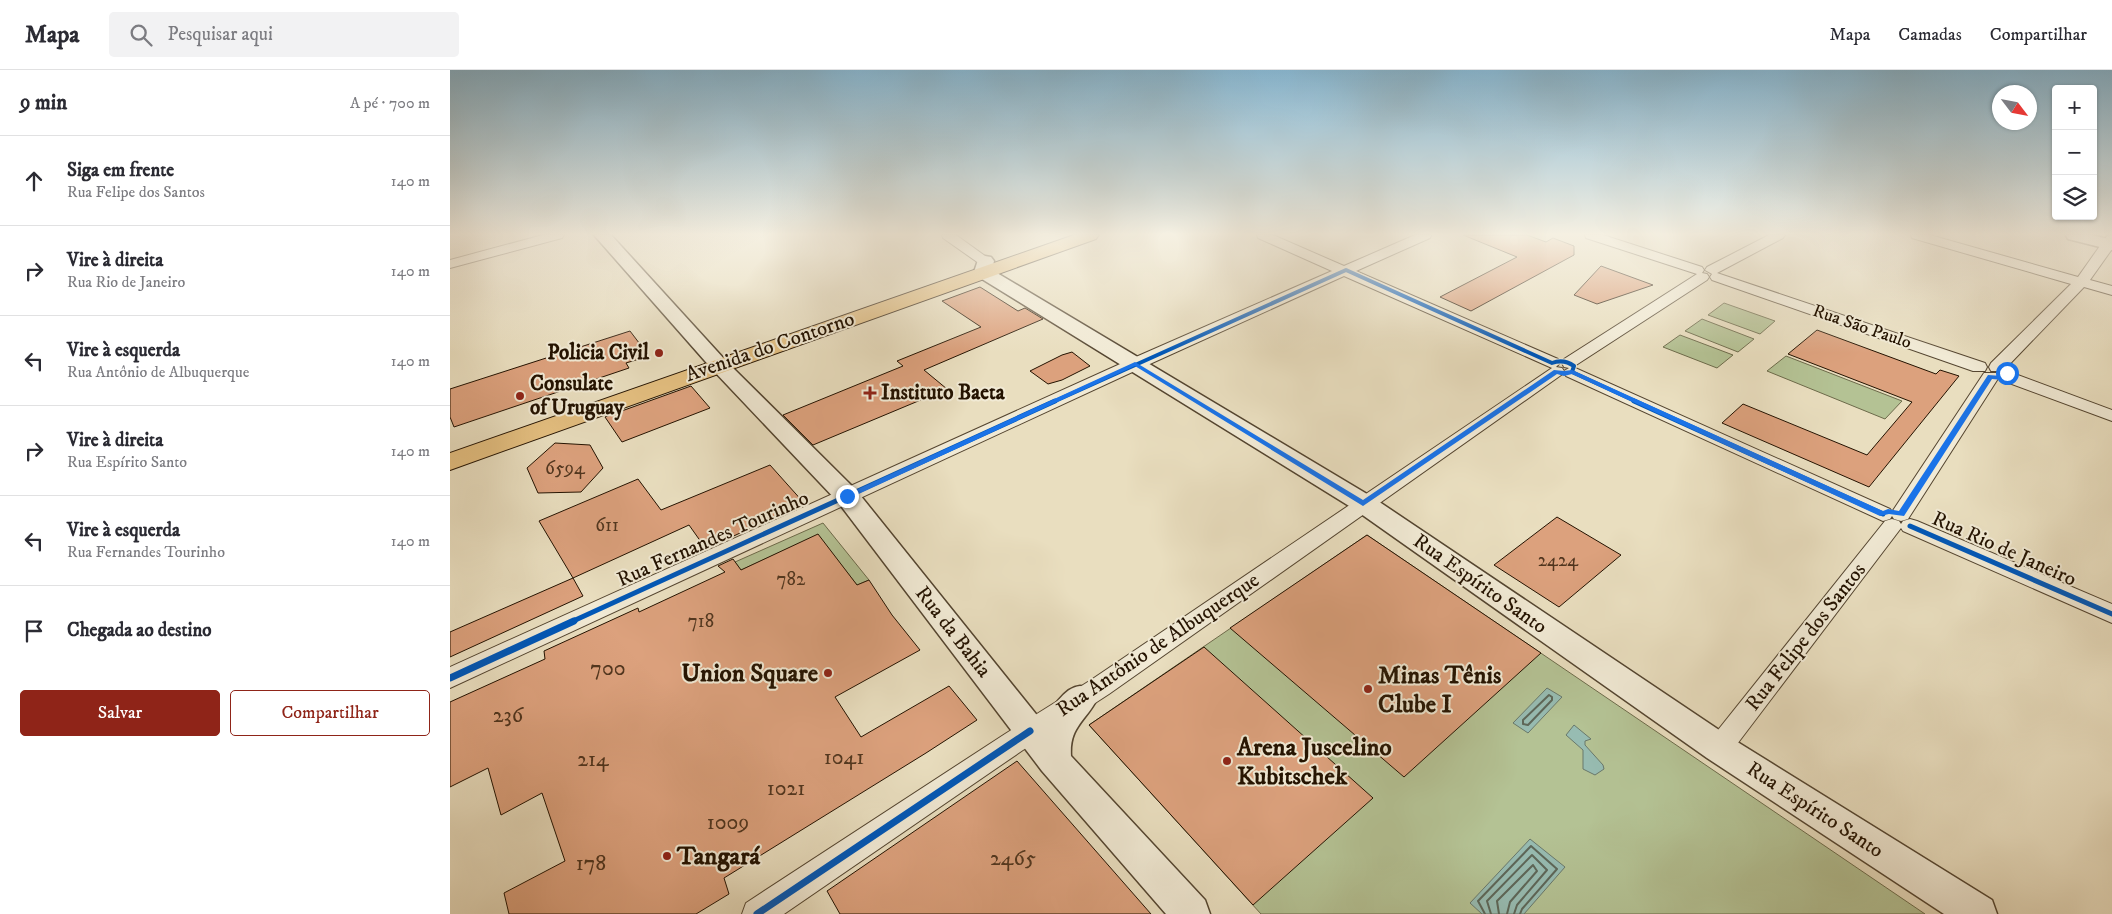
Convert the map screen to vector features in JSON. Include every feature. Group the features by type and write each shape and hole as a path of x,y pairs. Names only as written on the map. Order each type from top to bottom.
{"main road":[{"name":"Avenida do Contorno","path":"450,445 714,360 960,274"},
{"name":"Avenida do Contorno","path":"450,462 714,360"}],"street":[{"name":"Rua da Bahia","path":"637,274 714,360 847,496 1030,731 1190,914"},
{"name":"Rua Espírito Santo","path":"997,274 1135,364 1363,504 1719,748 1978,914"},
{"name":"Rua Fernandes Tourinho","path":"450,678 1135,364 1336,274"},
{"name":"Rua Rio de Janeiro","path":"1356,274 1897,520 2112,614"},
{"name":"Rua Antônio de Albuquerque","path":"756,914 1081,699 1562,367 1706,274"},
{"name":"Rua São Paulo","path":"1708,274 1994,372 2112,416"},
{"path":"2054,274 2112,291"},
{"name":"Rua Felipe dos Santos","path":"1719,748 1897,520 1994,372 2087,274"},
{"path":"1054,760 1053,740 1058,727 1081,699"}],"green space":[{"path":"1724,303 1775,321 1760,334 1708,315"},
{"path":"1702,319 1754,339 1738,352 1685,331"},
{"path":"1680,335 1733,355 1717,368 1663,347"},
{"path":"1786,356 1902,401 1885,419 1767,371"},
{"path":"823,523 869,580 857,585 818,535 741,570 735,562"},
{"name":"Minas Tênis Clube I","path":"1367,535 1925,914 1261,914 1089,725"}],"water":[{"path":"1547,688 1562,697 1528,733 1513,723"},
{"path":"1574,725 1591,739 1585,741 1585,745 1603,765 1604,769 1595,775 1583,769 1583,750 1566,735"},
{"path":"1530,839 1565,867 1524,914 1482,914 1470,903"}],"building":[{"path":"1484,274 1538,274 1471,311 1440,297"},
{"path":"1593,274 1624,274 1653,285 1597,304 1574,295"},
{"path":"980,287 1018,311 1025,308 1043,319 924,370 947,389 813,445 783,415 903,366 897,361 981,327 942,301"},
{"path":"1817,330 1936,374 1940,370 1959,376 1869,487 1722,423 1743,404 1867,455 1912,402 1788,354"},
{"path":"630,331 649,356 626,363 629,368 454,427 450,417 450,389"},
{"path":"1072,352 1090,366 1062,380 1048,384 1030,371 1062,355"},
{"path":"691,386 710,408 622,442 605,417"},
{"path":"555,443 590,445 603,468 581,492 538,493 527,468"},
{"path":"770,465 804,503 706,549 689,525 573,578 539,521 638,479 661,510"},
{"path":"1557,517 1621,555 1559,607 1494,565"},
{"path":"818,534 857,585 869,580 892,615 920,650 835,697 861,737 949,686 977,720 724,878 729,894 696,914 509,914 504,893 565,861 542,793 501,815 488,768 450,787 450,702 545,659 544,651 638,608 639,612 725,572 718,566 733,559 741,570"},
{"path":"1367,535 1541,653 1404,777 1230,628"},
{"path":"573,578 583,596 450,657 450,632"},
{"name":"Arena Juscelino Kubitschek","path":"1204,647 1373,798 1253,905 1089,725"},
{"path":"1017,761 1151,914 840,914 827,891"}],"cycle path":[{"path":"450,678 1135,364 1336,274"},
{"path":"1356,274 1552,363 1560,361 1569,363 1574,366 1572,372 1883,514"},
{"path":"1910,526 2112,614"},
{"path":"757,914 1030,731"}],"place":[{"name":"Policia Civil","path":"659,353"},
{"name":"Instituto Baeta","path":"870,393"},
{"name":"Consulate of Uruguay","path":"520,396"},
{"name":"Union Square","path":"828,673"},
{"name":"Minas Tênis Clube I","path":"1368,689"},
{"name":"Arena Juscelino Kubitschek","path":"1227,761"},
{"name":"Tangará","path":"667,856"}],"route":[{"path":"847,496 1135,364 1363,504 1556,372 1564,374 1572,372 1883,514 1896,512 1901,514 1990,376 2006,378 2008,376 2007,373"}]}
